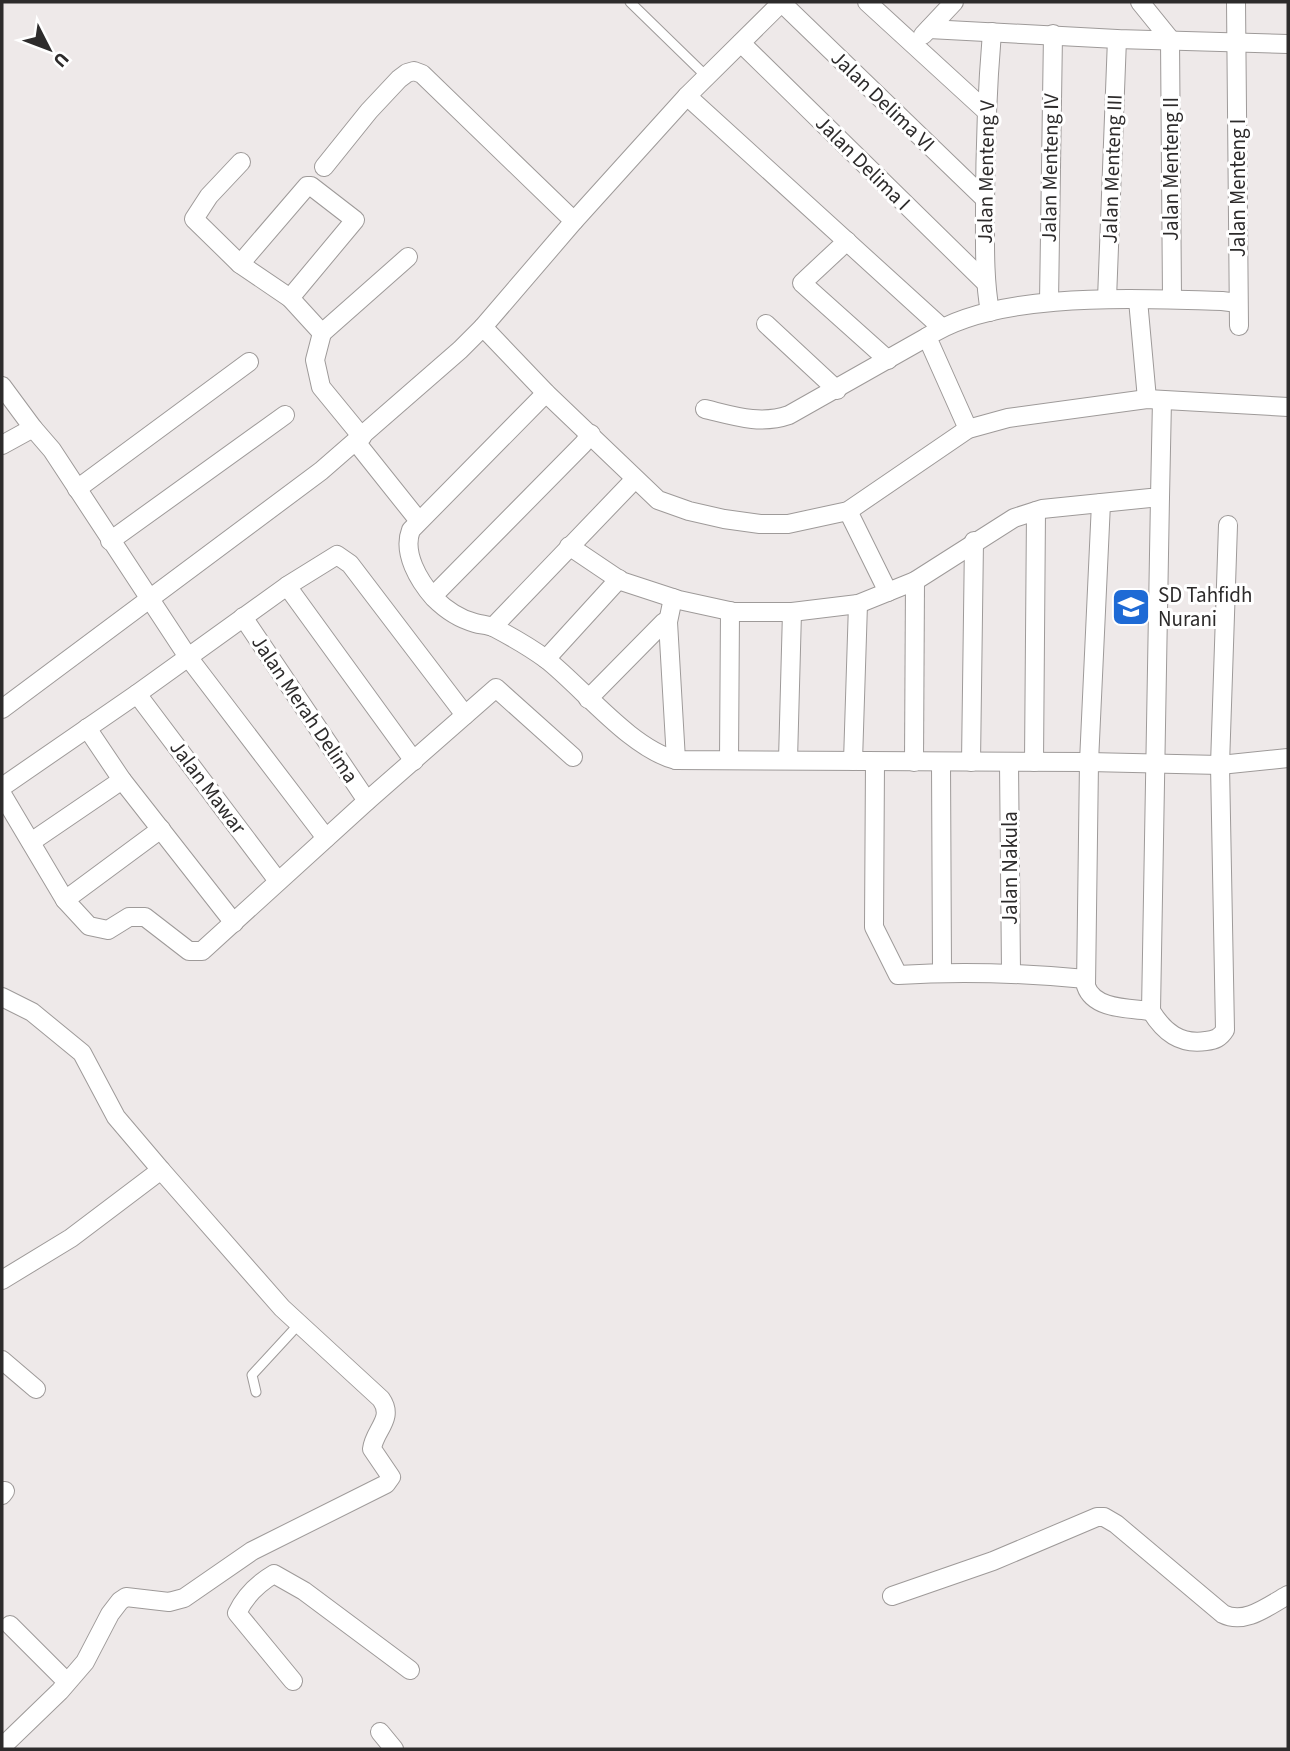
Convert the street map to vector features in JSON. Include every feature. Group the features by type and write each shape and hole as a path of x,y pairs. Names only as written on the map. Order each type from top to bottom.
{"street":[{"path":"2,709 321,471 460,351 687,96 782,2"},
{"name":"Jalan Delima VI","path":"782,2 985,199"},
{"path":"868,2 913,47 986,111"},
{"path":"913,47 954,2"},
{"path":"1140,2 1171,39"},
{"name":"Jalan Menteng I","path":"1237,2 1239,326"},
{"path":"929,29 1117,39 1171,39 1238,47 1288,44"},
{"name":"Jalan Menteng V","path":"990,312 985,282 985,199 986,111 992,32"},
{"name":"Jalan Menteng IV","path":"1049,302 1053,34"},
{"name":"Jalan Menteng III","path":"1107,299 1117,39"},
{"name":"Jalan Menteng II","path":"1171,39 1172,299"},
{"name":"Jalan Delima I","path":"741,43 985,282"},
{"path":"324,167 376,103 399,79 414,71 422,74 574,221"},
{"path":"687,96 847,241 934,332 968,429"},
{"path":"241,162 209,196 194,219 240,264 290,298 322,333"},
{"path":"240,264 307,186 311,186 355,220 290,298"},
{"path":"847,241 802,283 887,360"},
{"path":"408,257 322,333 315,360 321,387 356,442 419,521"},
{"path":"705,409 754,420 777,419 789,415 837,390 934,332 990,312 1049,302 1107,299 1238,303"},
{"path":"1138,300 1155,399 1160,496 1151,1011 1166,1031 1192,1043 1214,1040 1225,1030 1220,765 1228,525"},
{"path":"766,324 837,390"},
{"path":"483,327 546,393 591,433 658,500 724,519 788,524 848,511 968,429 1009,418 1155,399 1288,407"},
{"path":"77,489 249,362"},
{"path":"2,386 64,467 188,657 326,838"},
{"path":"546,393 419,521 411,530 408,544 419,577 432,596 464,619 493,627 546,659 588,699 663,757 676,760 1220,765 1288,758"},
{"path":"110,541 285,415"},
{"path":"2,445 33,428"},
{"path":"432,596 591,433"},
{"path":"493,627 635,479"},
{"path":"569,546 619,579 673,598 730,611 792,612 858,604 915,581 974,541 1014,518 1036,511 1160,496"},
{"path":"1101,503 1089,762 1086,979 1088,994 1101,1003 1151,1011"},
{"path":"848,511 888,592"},
{"path":"1034,762 1036,511"},
{"path":"971,762 974,541"},
{"path":"2,787 287,586 337,555 345,560 465,715"},
{"path":"546,659 619,579"},
{"path":"914,762 915,581"},
{"path":"287,586 414,761"},
{"path":"673,598 668,622 676,760"},
{"path":"853,761 858,604"},
{"path":"730,611 730,760"},
{"path":"788,760 792,612"},
{"name":"Jalan Merah Delima","path":"243,617 367,801"},
{"path":"588,699 664,622 668,622"},
{"path":"2,794 65,900 89,926 108,930 129,917 145,917 189,951 202,951 496,688 573,757"},
{"name":"Jalan Mawar","path":"137,694 278,881"},
{"path":"88,728 122,780 234,923"},
{"path":"875,762 874,927 898,975 1011,972 1086,979"},
{"path":"941,763 942,972"},
{"name":"Jalan Nakula","path":"1009,763 1011,972"},
{"path":"31,842 122,780"},
{"path":"65,900 161,830"},
{"path":"2,1747 85,1662 110,1614 120,1601 126,1597 135,1597 176,1602 240,1559 386,1484 391,1477 372,1449 386,1418 385,1405 261,1286 161,1170 116,1117 82,1053 32,1012 4,1001"},
{"path":"2,1280 71,1238 161,1170"},
{"path":"2,1360 36,1389"},
{"path":"892,1596 993,1561 1097,1517 1104,1517 1116,1524 1223,1614 1233,1619 1244,1618 1288,1595"},
{"path":"240,1559 259,1585"},
{"path":"293,1681 237,1613 242,1602 274,1574 281,1576 410,1670"},
{"path":"10,1625 67,1682"},
{"path":"380,1732 394,1749"}],"lane":[{"path":"630,2 706,76"},
{"path":"256,1392 252,1375 299,1324"}],"place":[{"name":"SD Tahfidh Nurani","path":"1131,607"}]}
